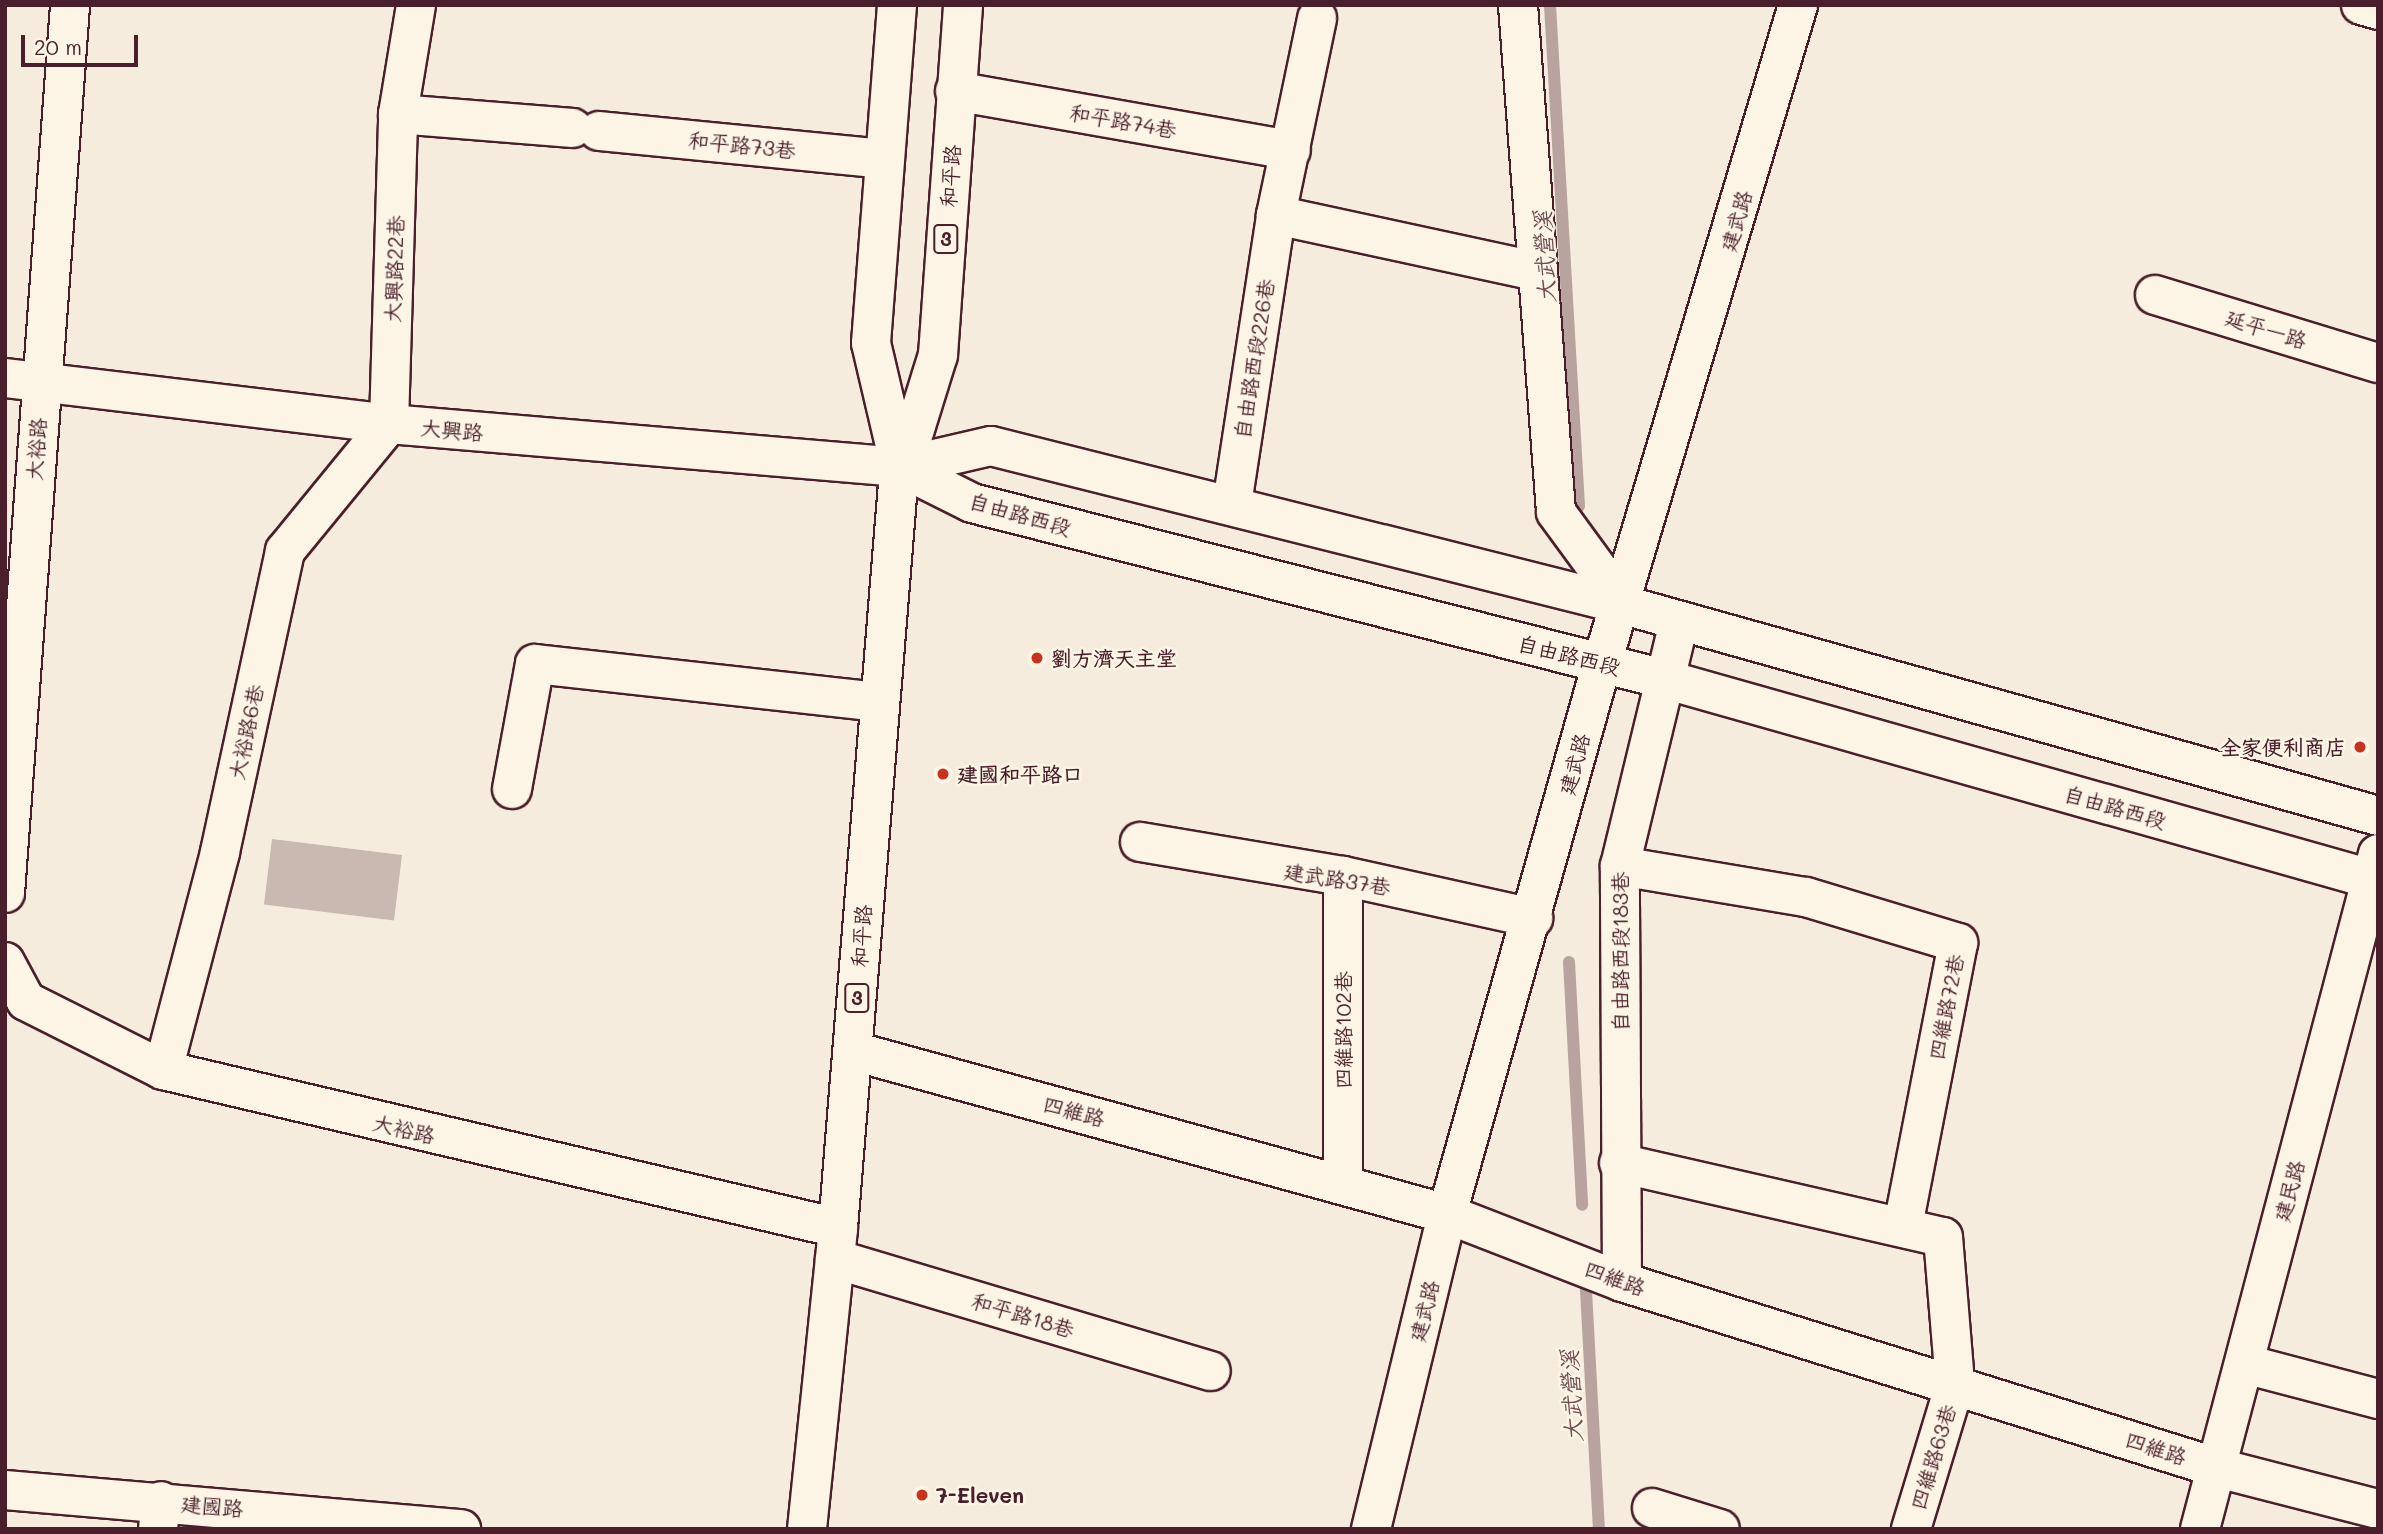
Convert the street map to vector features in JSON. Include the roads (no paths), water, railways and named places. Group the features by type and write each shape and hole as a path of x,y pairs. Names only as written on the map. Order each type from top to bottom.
{"street":[{"name":"大裕路","path":"5,892 23,381 70,5"},
{"name":"大興路22巷","path":"389,424 398,114 416,5"},
{"name":"和平路","path":"897,5 871,343 900,467"},
{"name":"和平路","path":"807,1529 853,1051 900,467 938,355 962,5"},
{"path":"1518,5 1535,271 1556,512 1624,605"},
{"name":"建武路","path":"1371,1529 1447,1214 1533,918 1602,663 1624,605 1798,5"},
{"path":"2361,5 2378,9"},
{"name":"自由路西段226巷","path":"1232,504 1276,215 1317,18"},
{"name":"和平路74巷","path":"955,91 1291,150"},
{"name":"和平路73巷","path":"398,114 885,159"},
{"path":"1276,215 1535,271"},
{"name":"延平一路","path":"2155,295 2378,363"},
{"name":"大興路","path":"23,381 389,424 900,467"},
{"name":"大裕路6巷","path":"163,1070 220,852 285,551 389,424"},
{"path":"900,467 991,446 1232,504 1624,605 2378,816"},
{"name":"自由路西段","path":"900,467 972,503 1664,679 2375,872"},
{"name":"自由路西段183巷","path":"1597,1273 1619,1163 1620,866 1679,622"},
{"path":"512,789 535,664 879,702"},
{"name":"建武路37巷","path":"1140,842 1343,876 1533,918"},
{"name":"四維路72巷","path":"1620,866 1806,898 1958,943 1903,1226"},
{"name":"建民路","path":"2200,1529 2375,872"},
{"name":"四維路102巷","path":"1343,876 1343,1183"},
{"name":"大裕路","path":"5,962 26,1001 163,1070 836,1243"},
{"name":"四維路","path":"853,1051 1343,1183 1447,1214 1597,1273 2218,1468 2378,1509"},
{"path":"1619,1163 1943,1237 1955,1384"},
{"name":"和平路18巷","path":"836,1243 1211,1371"},
{"path":"2245,1364 2378,1399"},
{"name":"四維路63巷","path":"1911,1529 1955,1384"},
{"name":"建國路","path":"5,1490 159,1515 461,1529"},
{"path":"1651,1508 1720,1529"}],"waterway":[{"name":"大武營溪","path":"1550,5 1579,506"},
{"name":"大武營溪","path":"1569,962 1582,1205"},
{"name":"大武營溪","path":"1585,1272 1599,1529"}],"place":[{"name":"劉方濟天主堂","path":"1037,658"},
{"name":"全家便利商店","path":"2360,747"},
{"name":"建國和平路口","path":"943,774"},
{"name":"7-Eleven","path":"922,1495"}]}
